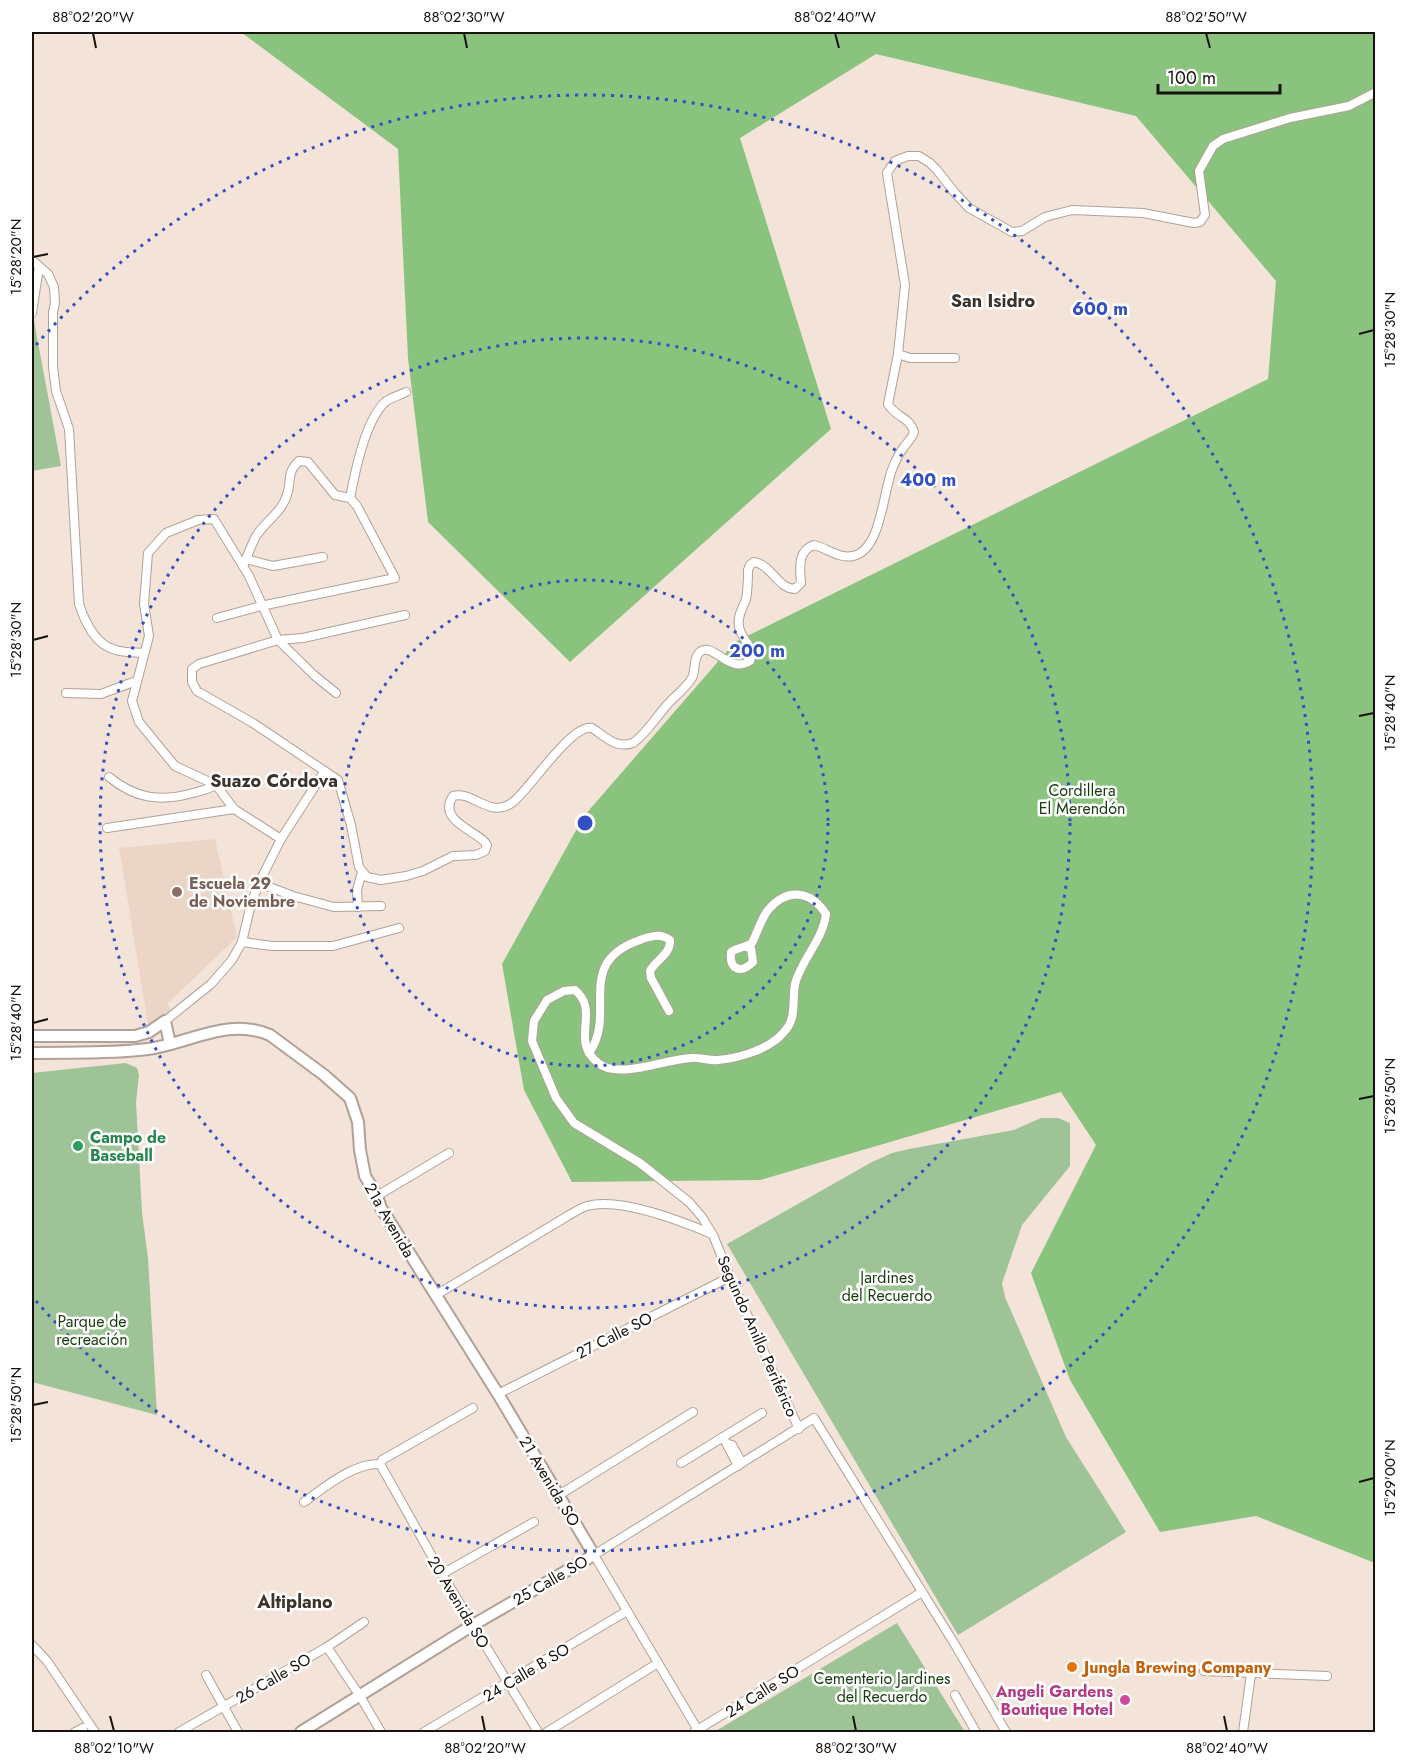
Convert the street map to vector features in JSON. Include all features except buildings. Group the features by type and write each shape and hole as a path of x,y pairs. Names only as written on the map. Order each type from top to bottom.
{"street":[{"path":"362,873 373,879 406,876 423,871 453,856 482,853 486,849 485,841 462,826 454,817 449,805 453,796 460,795 491,808 512,804 528,789 541,768 583,729 592,728 620,745 627,745 639,739 692,678 700,651 713,652 732,664 750,661 751,649 739,631 738,622 745,602 748,570 754,562 761,563 787,587 795,589 801,583 801,558 806,548 819,547 845,557 859,554 865,549 873,537 881,514 891,470 913,436 910,423 892,411 888,404 898,354 905,285 887,173 895,161 908,156 919,156 930,163 969,208 1012,232 1022,231 1045,218 1072,210 1143,213 1194,223 1200,222 1205,215 1199,171 1213,146 1223,139 1290,118 1349,106 1376,92"},
{"path":"32,260 48,274 54,287 53,367 56,391 69,429 79,603 84,620 94,635 114,650 144,653"},
{"path":"32,313 39,267"},
{"path":"898,354 910,358 955,357"},
{"path":"350,498 364,441 371,423 386,402 406,392"},
{"path":"217,618 261,606 395,578 364,517 350,498 335,495 308,462 299,461 292,468 288,478 288,494 284,503 257,535 245,563"},
{"path":"281,839 234,809 216,785 174,766 139,722 132,701 149,636 144,604 148,553 166,533 198,520 214,519 245,563 261,606 278,640 336,693"},
{"path":"245,563 280,566 323,557"},
{"path":"358,907 357,890 362,873 341,788 334,777 253,723 206,697 198,691 190,675 192,669 199,664 278,640 303,638 405,615"},
{"path":"66,693 100,694 136,681"},
{"path":"32,1036 135,1036 149,1032 211,984 232,960 242,942 244,925 260,883 281,839 324,772"},
{"path":"109,777 136,794 161,799 176,798 210,789 216,785"},
{"path":"107,828 234,809"},
{"path":"260,883 321,904 346,908 381,906"},
{"path":"713,1235 702,1216 689,1202 640,1163 574,1123 556,1098 532,1041 534,1021 547,1000 564,991 575,990 583,997 587,1005 584,1039 589,1053 597,1063 608,1070 691,1058 719,1060 771,1045 786,1031 795,1009 795,984 825,927 826,914 819,903 806,896 795,894 782,897 767,911 752,944 747,947"},
{"path":"242,942 272,946 333,946 399,928"},
{"path":"589,1053 596,1043 598,1034 600,982 604,966 616,952 652,935 670,940 671,947 650,971 651,978 669,1011"},
{"path":"32,1053 134,1050 170,1044 165,1021"},
{"name":"21a Avenida","path":"170,1044 220,1029 256,1029 270,1035 350,1098 358,1122 365,1176 381,1208 436,1294"},
{"path":"100,1036 100,1051"},
{"path":"377,1196 449,1153"},
{"name":"Segundo Anillo Periférico","path":"436,1294 588,1206 615,1206 653,1211 713,1235 800,1429 815,1418 1006,1732"},
{"name":"27 Calle SO","path":"498,1394 730,1277"},
{"name":"21 Avenida SO","path":"436,1294 559,1495 697,1732"},
{"path":"304,1502 345,1475 362,1467 382,1466 382,1460 472,1408"},
{"path":"559,1495 693,1412"},
{"path":"681,1463 725,1441 762,1413"},
{"name":"25 Calle SO","path":"301,1732 473,1625 594,1555 800,1429"},
{"path":"725,1441 732,1445 740,1464"},
{"name":"20 Avenida SO","path":"382,1466 442,1574 538,1732"},
{"path":"442,1574 534,1522"},
{"name":"24 Calle SO","path":"697,1732 922,1592"},
{"name":"24 Calle B SO","path":"424,1732 627,1611"},
{"name":"26 Calle SO","path":"180,1732 327,1647 364,1622"},
{"path":"32,1645 47,1660 95,1732"},
{"path":"327,1647 381,1732"},
{"path":"547,1732 658,1663"},
{"path":"1204,1671 1327,1676"},
{"path":"1243,1732 1251,1674"},
{"path":"206,1675 238,1732"},
{"path":"955,1695 976,1732"}],"shaded area":[{"name":"Escuela 29 de Noviembre","path":"215,839 237,937 167,1004 172,1012 148,1024 119,848"}],"green space":[{"name":"Cordillera El Merendón","path":"241,32 1375,32 1375,1563 1256,1516 1160,1532 1070,1380 1031,1273 1096,1145 1061,1092 760,1180 572,1182 524,1090 502,964 584,816 735,642 1268,379 1276,281 1136,116 876,54 740,138 831,429 570,662 428,522 408,358 398,149"},
{"path":"32,310 61,466 32,471"},
{"name":"Parque de recreación","path":"126,1063 137,1068 139,1075 136,1102 157,1415 32,1382 32,1073"},
{"name":"Jardines del Recuerdo","path":"1041,1118 1058,1118 1070,1123 1070,1166 1022,1225 1002,1283 1005,1297 1066,1437 1126,1532 958,1635 727,1244 892,1153 1014,1130"},
{"name":"Cementerio Jardines del Recuerdo","path":"897,1623 965,1732 714,1732"}],"place":[{"name":"Escuela 29 de Noviembre","path":"177,892"},
{"name":"Campo de Baseball","path":"78,1146"},
{"name":"Jungla Brewing Company","path":"1072,1667"},
{"name":"Angeli Gardens Boutique Hotel","path":"1125,1700"}],"district":[{"name":"San Isidro","path":"993,301"},
{"name":"Suazo Córdova","path":"274,781"},
{"name":"Altiplano","path":"295,1602"}]}
